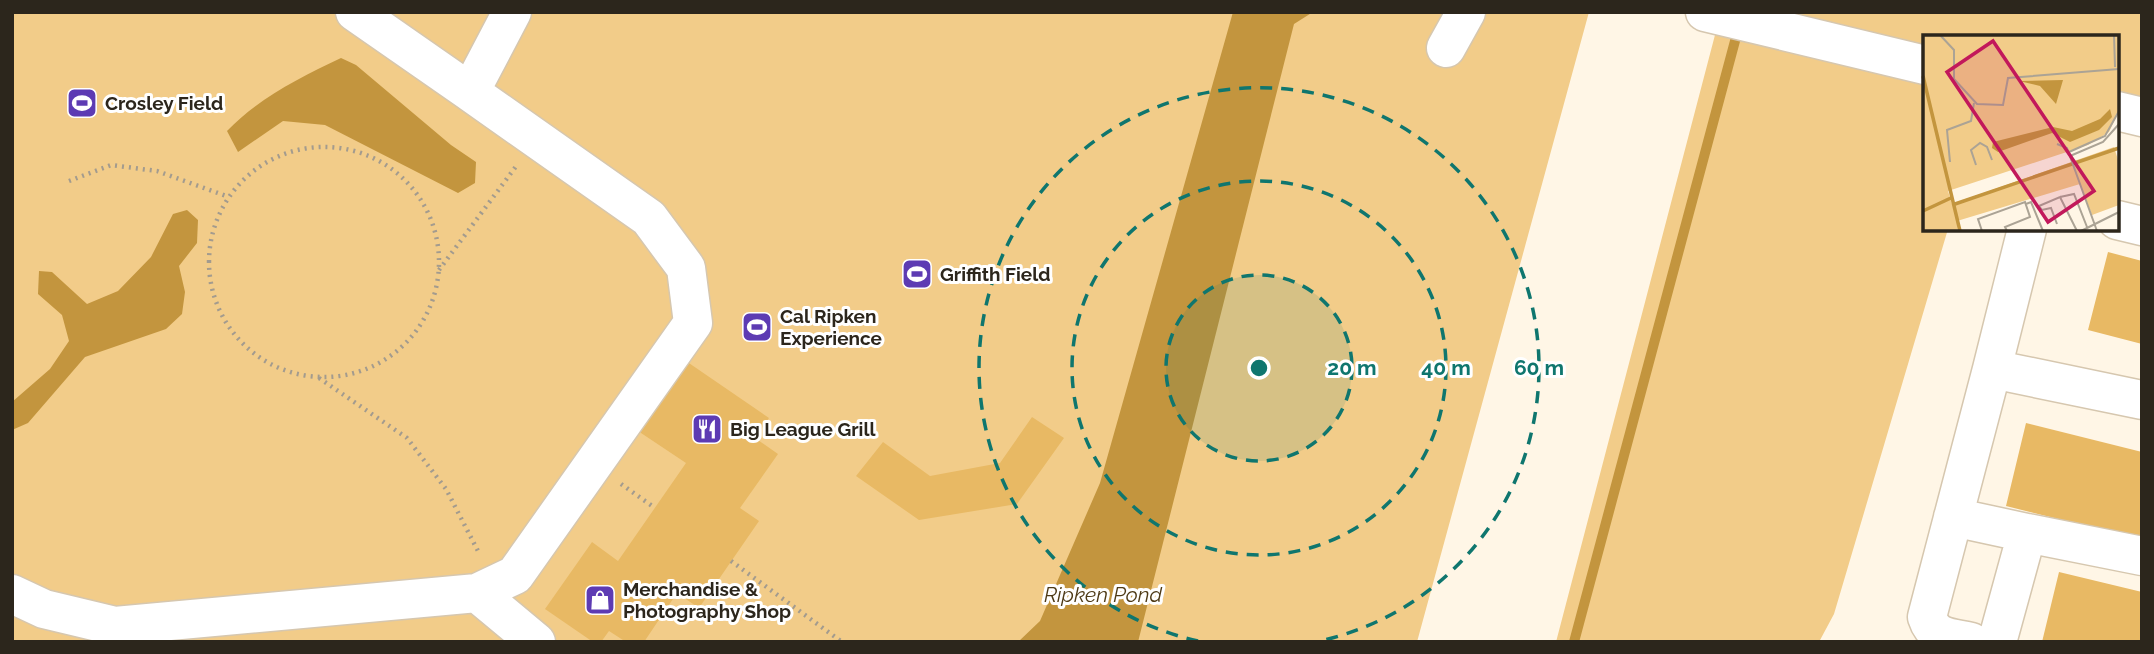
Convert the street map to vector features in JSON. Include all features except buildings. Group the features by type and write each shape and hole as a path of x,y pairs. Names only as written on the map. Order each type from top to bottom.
{"street":[{"path":"12,594 44,609 115,626 478,593 515,575 693,323 686,268 649,218 355,12"},
{"path":"470,92 512,12"},
{"path":"1446,48 1466,12"},
{"path":"1705,12 1923,65"},
{"path":"2119,111 2142,117"},
{"path":"2119,220 2142,226"},
{"path":"1970,642 1938,635 1930,628 1927,617 2026,231"},
{"path":"1992,369 2142,400"},
{"path":"1953,517 2142,556"},
{"path":"1993,642 1999,635 2027,533"},
{"path":"478,593 536,642"}],"path":[{"path":"439,271 536,139"},
{"path":"326,147 363,153 396,171 421,199 436,233 439,271 431,307 411,339 380,364 344,376 305,377 269,364 238,341 218,308 209,271 213,232 229,197 255,170 288,152 326,147"},
{"path":"69,181 111,165 156,171 229,197"},
{"path":"318,377 407,438 446,489 479,554 478,593"},
{"path":"731,561 842,642"}],"shaded area":[{"name":"Cal Ripken Experience","path":"12,12 1589,12 1417,642 12,642"},
{"path":"1721,12 2142,12 2142,117 2119,111 2119,35 1923,35 1923,231 1947,231 1834,614 1819,642 1556,642"}],"water":[{"name":"Ripken Pond","path":"1233,12 1313,12 1294,24 1138,642 1018,642 1040,621 1100,483"},
{"path":"341,58 356,65 451,145 476,162 475,183 458,193 325,125 283,121 238,152 227,131 239,119 280,90"},
{"path":"187,210 198,220 197,243 179,266 185,292 182,314 166,329 85,357 28,423 12,430 12,402 50,369 69,341 62,315 38,294 39,271 52,272 87,304 118,291 151,257 173,214"}],"waterway":[{"path":"1574,642 1739,26"}],"place":[{"name":"Crosley Field","path":"82,103"},
{"name":"Griffith Field","path":"917,274"},
{"name":"Cal Ripken Experience","path":"757,327"},
{"name":"Big League Grill","path":"707,429"},
{"name":"Merchandise & Photography Shop","path":"600,600"}]}
